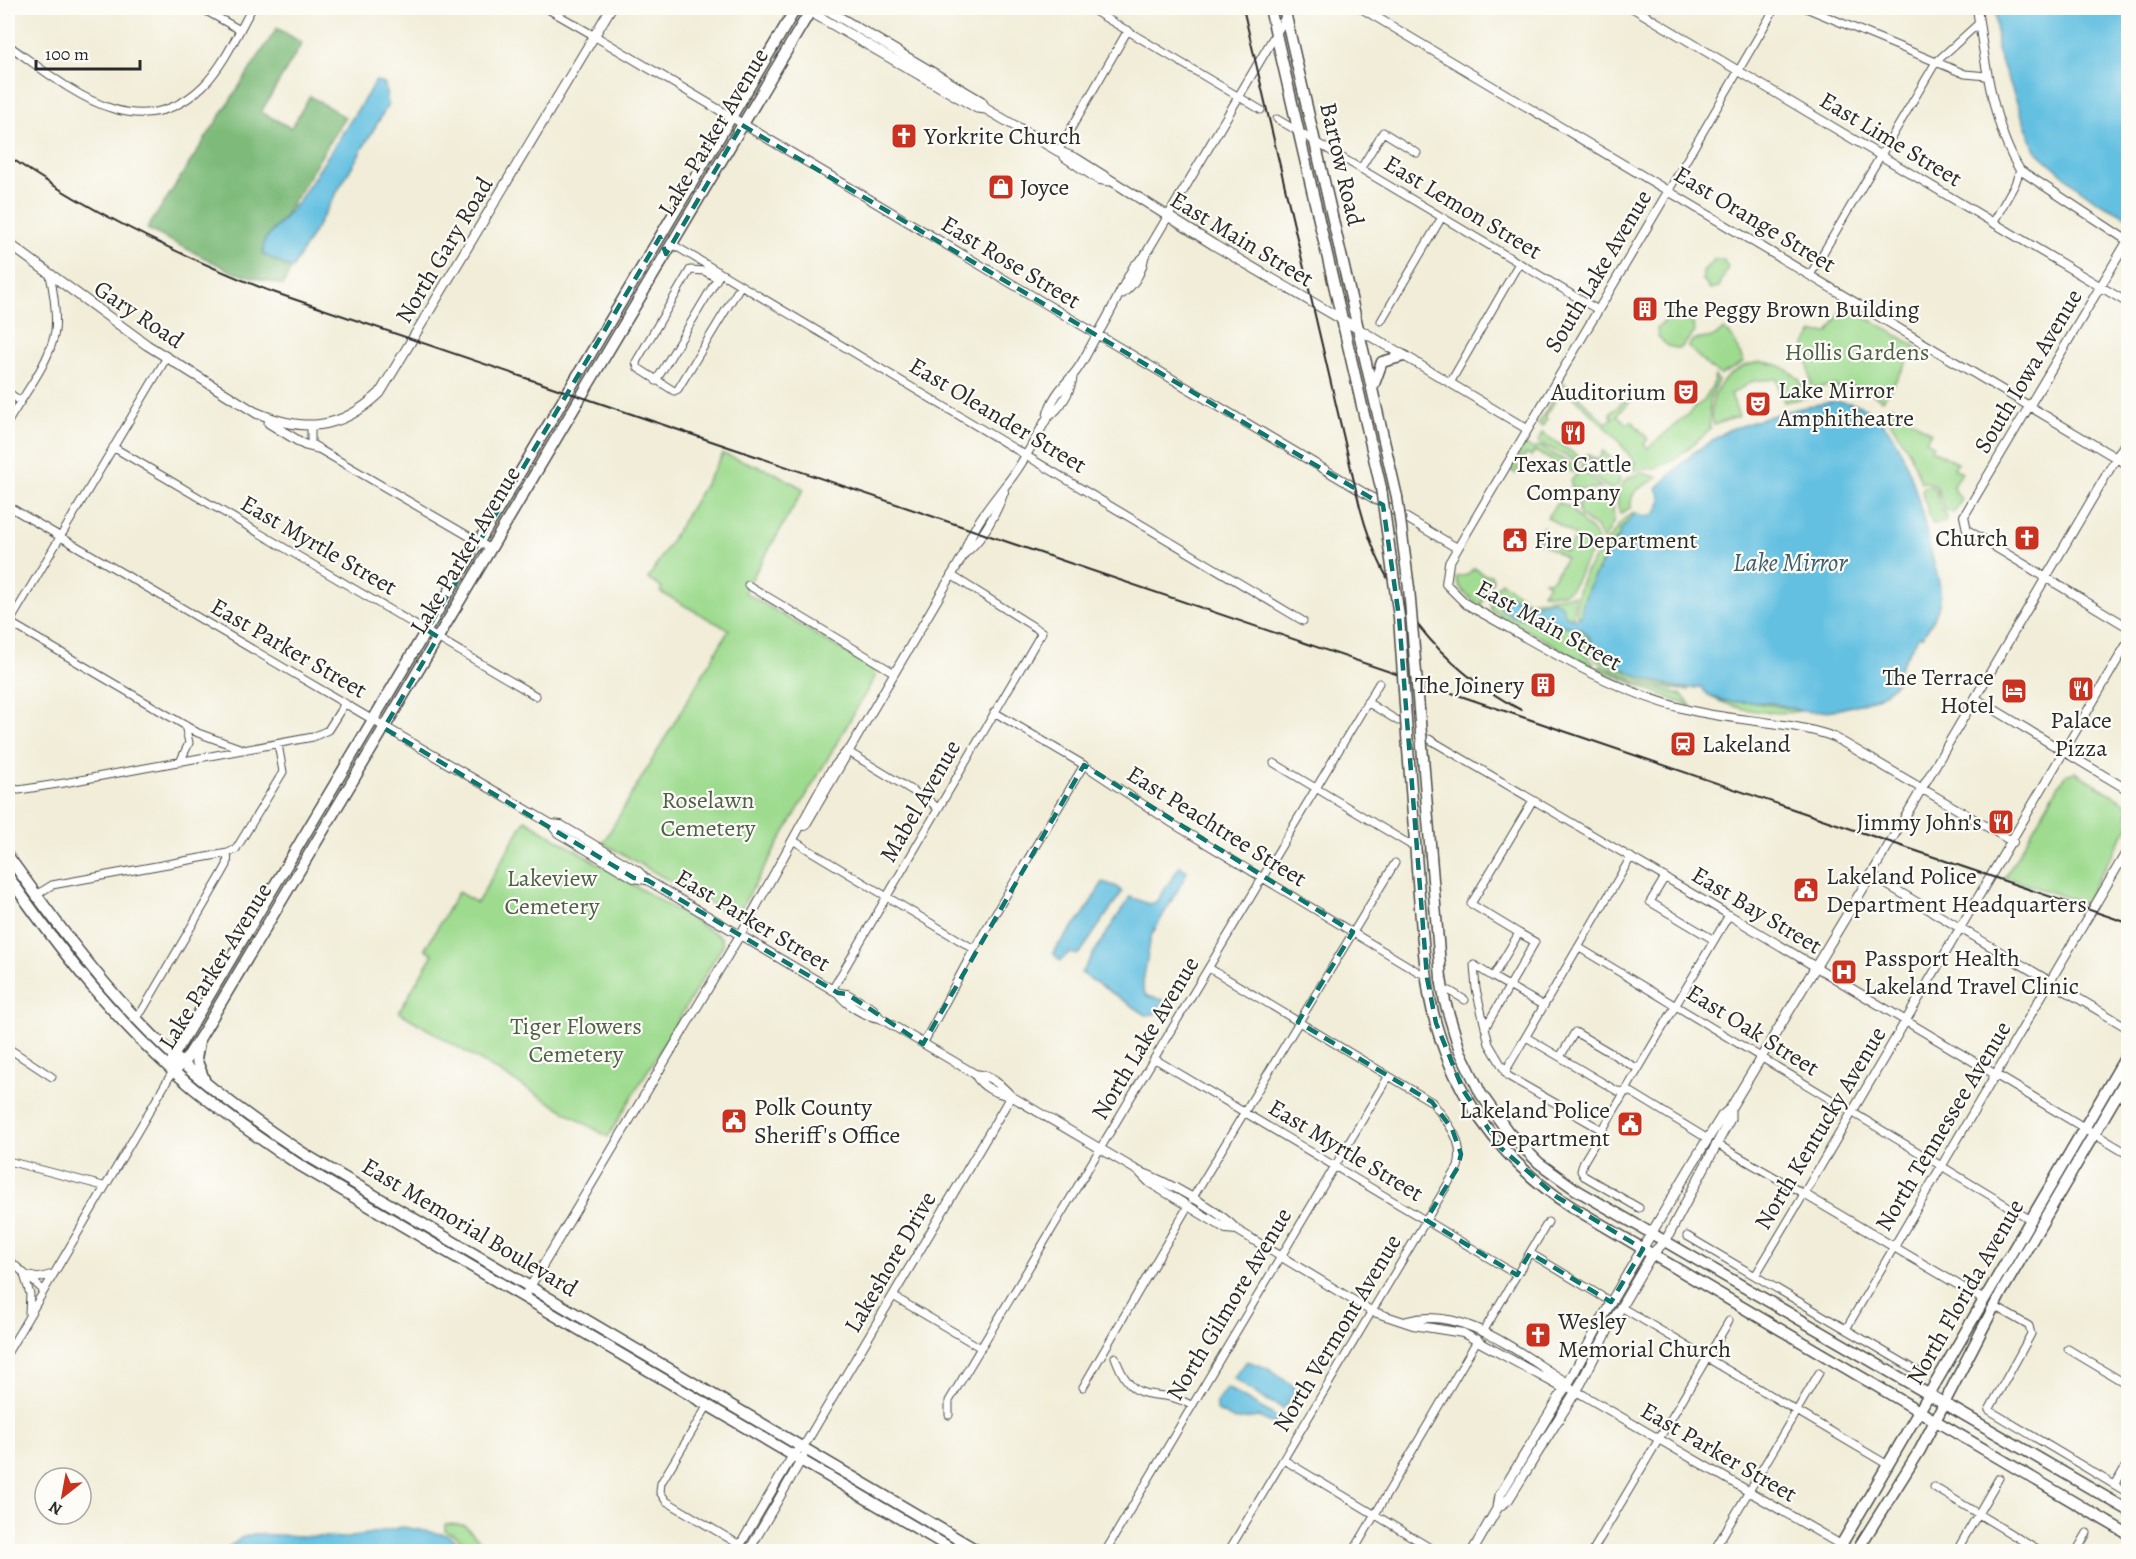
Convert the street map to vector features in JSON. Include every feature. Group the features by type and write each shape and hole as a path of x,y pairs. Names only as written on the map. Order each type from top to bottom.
{"main road":[{"name":"North Gary Road","path":"254,411 280,423 328,424 353,414 385,387 611,8"},
{"name":"Lake Parker Avenue","path":"173,1071 173,1056 796,8"},
{"name":"East Main Street","path":"824,8 981,101 986,109"},
{"name":"Bartow Road","path":"1270,8 1381,488 1399,617 1427,978 1436,1023 1452,1068 1487,1131 1514,1161 1557,1197 1919,1413 2128,1534"},
{"name":"Lake Parker Avenue","path":"173,1071 183,1064 201,1036 742,125 808,9"},
{"name":"East Main Street","path":"808,9 977,108 986,109 1058,151 1098,180 1109,181 1415,363"},
{"name":"Bartow Road","path":"1287,11 1397,497 1409,588 1441,978 1452,1027 1469,1073 1508,1132 1539,1163 1575,1190 1666,1240 2128,1510"},
{"path":"672,243 671,231 684,208 689,188"},
{"path":"646,287 648,272 662,247 660,237"},
{"name":"Gary Road","path":"8,243 167,357 254,411"},
{"path":"1373,390 1382,362 1404,356"},
{"path":"254,411 305,445 317,448"},
{"name":"East Memorial Boulevard","path":"8,856 83,958 173,1056 207,1084 284,1140 692,1382 883,1508 957,1551"},
{"path":"1472,1551 1498,1508 1508,1500 1576,1391 1621,1308 1648,1252 1653,1233 1722,1116 1730,1110 1871,875"},
{"name":"East Memorial Boulevard","path":"8,876 83,977 173,1071 248,1130 351,1196 708,1405 980,1551"},
{"path":"201,1036 196,1059 207,1084"},
{"name":"North Florida Avenue","path":"1839,1548 1928,1395 1989,1303 2018,1264 2128,1053"},
{"name":"North Florida Avenue","path":"1854,1551 1908,1470 1935,1422 1989,1303 2031,1220 2128,1076"},
{"path":"1498,1508 1500,1495 1566,1386 1611,1302 1648,1252 1666,1240 1730,1119 1730,1110"},
{"path":"351,1196 374,1201 382,1199"},
{"path":"2018,1264 2020,1250 2031,1228 2031,1220"},
{"path":"649,1371 677,1382 692,1382"},
{"path":"883,1508 911,1512"},
{"path":"934,1538 940,1538 958,1548 967,1544"}],"street":[{"path":"201,8 240,30"},
{"path":"8,45 90,102 119,112 150,112 179,103 204,85 252,8"},
{"name":"East Rose Street","path":"546,8 1457,548"},
{"path":"1089,8 1261,110"},
{"name":"East Orange Street","path":"1361,8 2128,465"},
{"name":"East Lime Street","path":"1633,8 2128,303"},
{"name":"South Lake Avenue","path":"1527,429 1775,8"},
{"path":"1806,8 1965,75 1987,76"},
{"path":"1977,8 1987,76 2012,158 2020,170 2128,240"},
{"path":"524,1297 740,935 794,841 830,772 847,752 964,554 970,536 992,501 1006,486 1047,418 1049,408 1064,382 1073,375 1097,336 1121,295 1134,266 1144,257 1168,217 1276,35 1287,11"},
{"path":"1810,275 1936,62 1979,23"},
{"path":"1058,151 1128,30"},
{"name":"East Lemon Street","path":"1277,119 1598,310"},
{"path":"1361,168 1383,132 1417,153"},
{"path":"1993,223 2015,184 2020,170"},
{"path":"1381,321 1442,217"},
{"name":"South Iowa Avenue","path":"2047,577 1967,530 1963,522 1964,516 2128,240"},
{"name":"East Oleander Street","path":"672,243 719,275 741,285 1303,621"},
{"path":"1450,383 1519,263"},
{"path":"656,381 719,275 690,270 636,362 638,368 656,381 674,392 741,285"},
{"path":"8,422 46,357 55,331 56,305 50,275"},
{"path":"167,357 8,624 185,725 245,750"},
{"name":"East Main Street","path":"1415,363 1527,429 1457,548 1446,572 1446,584 1466,604 1597,676 1684,709 1820,732 1834,737 2013,842"},
{"path":"8,392 20,401"},
{"path":"311,425 311,443 317,448 491,549"},
{"path":"2128,438 1871,875 1962,927 2128,1028"},
{"name":"East Myrtle Street","path":"113,447 536,696"},
{"name":"East Parker Street","path":"8,506 551,824 558,833 634,878 647,880 740,935 835,992 845,1002 871,1017 880,1018 975,1074 984,1075 1002,1086 1011,1096 1138,1171 1150,1183 1190,1203 1226,1229 1237,1230 1371,1311 1407,1321 1417,1318 1453,1321 1563,1380 1566,1386 1839,1548 1854,1551"},
{"name":"Mabel Avenue","path":"835,992 886,897 1042,632 951,575"},
{"path":"2047,577 2128,627"},
{"path":"748,585 893,672"},
{"name":"North Kentucky Avenue","path":"1755,1276 2013,842 2128,642"},
{"name":"North Lake Avenue","path":"949,1414 949,1401 1379,682"},
{"path":"1975,698 2128,790"},
{"path":"1367,702 1398,720"},
{"path":"8,788 19,790 278,744 321,734 327,730 345,703"},
{"name":"East Peachtree Street","path":"994,712 1084,765 1173,824 1420,973"},
{"path":"180,762 189,743 185,725"},
{"name":"East Bay Street","path":"1430,739 2128,1154"},
{"path":"36,895 52,885 228,854 241,843 281,775 278,744"},
{"path":"847,752 931,802 938,809"},
{"path":"1274,763 1409,844"},
{"path":"923,1044 974,949 1084,765"},
{"path":"1485,1028 1535,942 1471,904 1533,800"},
{"path":"794,841 974,949"},
{"name":"North Tennessee Avenue","path":"1846,1329 2128,849"},
{"path":"135,1017 142,1011 222,874 227,865 228,854"},
{"path":"1505,1072 1631,857"},
{"path":"1083,1387 1190,1203 1395,863"},
{"path":"1665,877 1650,902 1714,940"},
{"path":"1639,1209 1584,1176 1581,1171 1602,1130 1729,915"},
{"path":"1493,976 1519,933"},
{"name":"East Oak Street","path":"1578,947 2031,1220"},
{"path":"1544,1006 1474,965 1476,989 1489,1044 1505,1072 1514,1080 1602,1130"},
{"path":"1209,968 1388,1077"},
{"path":"1450,991 1466,1000"},
{"path":"1560,1057 1575,1032 1638,1069"},
{"path":"1526,1037 1617,1091 1631,1092 1708,1139"},
{"path":"8,1048 52,1077"},
{"name":"East Myrtle Street","path":"1155,1059 1517,1275"},
{"path":"8,1352 103,1186 173,1071"},
{"name":"North Vermont Avenue","path":"1228,1551 1458,1167 1461,1154 1452,1129 1432,1102 1388,1077"},
{"name":"North Gilmore Avenue","path":"1105,1551 1388,1077"},
{"name":"Lakeshore Drive","path":"738,1548 799,1454 1011,1096"},
{"path":"1717,1144 2029,1326 2031,1334 1989,1410 2128,1493"},
{"path":"8,1161 103,1186"},
{"path":"1353,1551 1548,1222"},
{"path":"1687,1236 1919,1372"},
{"path":"1530,1253 1611,1302"},
{"path":"8,1259 43,1290"},
{"path":"24,1275 38,1278 53,1274"},
{"path":"24,1275 30,1293 29,1316"},
{"path":"893,1296 981,1348"},
{"path":"1621,1308 1888,1465"},
{"path":"1592,1551 1729,1321"},
{"path":"2068,1349 2128,1385"},
{"path":"1114,1357 1124,1378 1138,1391 1156,1397 1176,1399 1191,1405"},
{"path":"1713,1551 1819,1373"},
{"path":"708,1405 661,1483 660,1492 666,1501 738,1548"},
{"name":"Lakeshore Drive","path":"749,1551 799,1454"},
{"path":"1284,1460 1437,1551"},
{"path":"2115,1485 2128,1462"},
{"path":"1956,1551 1999,1478"},
{"path":"1934,1487 2041,1551"},
{"path":"2076,1551 2086,1533"}],"highlighted area":[{"path":"742,125 1383,505 1399,617 1427,978 1436,1023 1463,1090 1501,1148 1557,1197 1643,1249 1611,1302 1530,1253 1517,1275 1426,1220 1458,1167 1461,1154 1452,1129 1432,1102 1298,1022 1353,932 1084,765 923,1044 847,994 838,993 647,880 634,878 384,728 438,637 427,630 660,237 666,254"}],"green space":[{"path":"277,28 302,43 261,112 291,128 310,96 345,117 284,217 264,241 279,262 291,269 283,285 233,272 147,229"},
{"path":"1715,259 1723,259 1728,267 1719,287 1710,290 1703,280 1703,271"},
{"name":"Hollis Gardens","path":"1845,305 1917,347 1883,400 1864,389 1850,386 1849,388 1837,388 1836,385 1812,389 1805,345 1813,333 1828,333"},
{"path":"1671,309 1687,317 1693,324 1695,332 1680,349 1667,346 1658,336 1657,329 1666,320"},
{"path":"1724,329 1734,340 1744,362 1721,375 1688,347 1693,340 1714,337"},
{"path":"1762,362 1777,365 1791,372 1802,383 1808,397 1784,402 1783,396 1780,397 1777,379 1753,381 1731,394 1739,416 1714,425 1712,402 1722,382 1740,368"},
{"path":"1715,376 1718,380 1709,401 1710,430 1685,452 1654,468 1631,470 1607,466 1585,457 1587,454 1598,460 1603,451 1617,464 1636,464 1613,434 1566,390 1562,389 1545,417 1547,419 1542,427 1538,424 1563,382 1606,423 1613,418 1610,414 1628,397 1631,400 1617,415 1627,424 1632,421 1648,439 1644,444 1648,448 1703,401 1712,387"},
{"path":"1891,405 1931,433 1926,440 1933,445 1931,449 1957,463 1954,468 1962,473 1952,487 1962,500 1953,513 1944,509 1937,487 1929,482 1921,482 1910,453 1886,415"},
{"path":"1542,433 1581,458 1579,463 1538,442"},
{"path":"1525,445 1532,449 1540,446 1577,468 1573,472 1558,464 1552,469 1554,462 1535,451 1531,456 1526,454 1517,469 1522,473 1517,474 1510,470"},
{"name":"Roselawn Cemetery","path":"723,454 771,471 804,489 744,592 874,669 875,677 741,908 733,917 603,843 729,630 660,592 662,588 648,579"},
{"path":"1585,460 1617,473 1620,479 1618,485 1612,489 1606,487 1582,466"},
{"path":"1581,469 1602,488 1579,489 1571,486 1571,481"},
{"path":"1642,473 1658,477 1639,488 1633,495 1631,507 1620,514 1618,493 1620,487 1629,478"},
{"path":"1929,485 1936,490 1940,508 1947,516 1946,522 1932,524 1922,491 1923,487"},
{"path":"1588,494 1602,495 1613,506 1614,521 1604,539 1601,539 1596,527 1580,516 1578,504"},
{"path":"1558,502 1573,509 1578,518 1593,532 1597,542 1574,584 1567,592 1542,593 1549,584 1544,581 1552,580 1566,558 1533,538 1544,526 1538,536 1566,552 1576,536 1547,517"},
{"path":"1635,513 1619,532 1620,535 1596,572 1586,595 1583,614 1577,618 1577,595 1584,575 1620,524 1626,517"},
{"path":"1474,568 1485,575 1491,575 1493,579 1481,605 1465,594 1456,577 1467,575"},
{"path":"1501,582 1528,601 1574,595 1573,618 1566,616 1561,605 1526,603 1514,598 1511,616 1527,620 1542,616 1559,625 1572,626 1576,644 1594,664 1591,666 1491,610 1490,596"},
{"path":"1577,627 1585,633 1600,655 1609,662 1654,682 1690,690 1640,681 1603,664 1589,653 1579,640"},
{"path":"1601,666 1635,682 1682,695 1692,707 1598,669"},
{"path":"1711,697 1800,711 1778,713 1755,711"},
{"path":"2075,772 2128,804 2128,827 2084,903 2005,877 2065,775"},
{"path":"525,820 721,937 723,945 608,1137 399,1012 433,954 425,949 458,892 477,903"},
{"path":"445,1524 464,1525 491,1551 472,1547 445,1531"}],"water":[{"path":"1996,8 2128,8 2128,217 2098,202 2035,150 1997,50"},
{"path":"376,81 385,84 388,105 292,269 263,254 264,241 299,201"},
{"name":"Lake Mirror","path":"1829,402 1854,404 1871,412 1888,429 1898,445 1920,504 1939,585 1940,600 1933,619 1922,637 1919,636 1893,678 1897,681 1880,696 1853,706 1812,712 1770,703 1724,701 1710,696 1701,688 1679,688 1643,678 1612,664 1595,650 1590,638 1580,628 1559,625 1542,616 1516,617 1501,609 1501,600 1509,596 1531,605 1553,600 1561,605 1566,616 1575,619 1581,616 1583,603 1592,580 1620,535 1620,531 1635,513 1648,517 1656,513 1662,500 1657,488 1693,453 1728,430 1783,412"},
{"path":"1180,866 1187,871 1151,936 1143,982 1143,990 1147,996 1164,1000 1155,1014 1146,1015 1081,973 1130,897 1149,904 1156,902"},
{"path":"1103,882 1117,887 1122,892 1081,952 1077,955 1069,953 1060,961 1053,953 1055,949 1083,915"},
{"path":"1247,1361 1267,1368 1295,1387 1287,1405 1283,1408 1261,1397 1234,1378"},
{"path":"1227,1388 1275,1416 1277,1422 1275,1425 1259,1417 1235,1420 1217,1411 1217,1400"},
{"path":"403,1527 447,1535 471,1551 224,1551 241,1538 253,1534 347,1538"}],"tunnel":[{"path":"1413,846 1439,862"}],"railway":[{"path":"1243,8 1360,507 1370,540 1383,570 1400,599 1441,651 1492,693 1521,710"},
{"path":"8,156 69,195 133,230 199,262 267,290 2128,923"}],"place":[{"name":"Yorkrite Church","path":"904,136"},
{"name":"Joyce","path":"1001,187"},
{"name":"The Peggy Brown Building","path":"1645,309"},
{"name":"Auditorium","path":"1686,392"},
{"name":"Lake Mirror Amphitheatre","path":"1758,404"},
{"name":"Texas Cattle Company","path":"1573,433"},
{"name":"Church","path":"2027,538"},
{"name":"Fire Department","path":"1515,540"},
{"name":"The Joinery","path":"1543,685"},
{"name":"Palace Pizza","path":"2081,689"},
{"name":"The Terrace Hotel","path":"2014,691"},
{"name":"Lakeland","path":"1683,744"},
{"name":"Jimmy John's","path":"2001,822"},
{"name":"Lakeland Police Department Headquarters","path":"1806,890"},
{"name":"Passport Health Lakeland Travel Clinic","path":"1844,972"},
{"name":"Polk County Sheriff's Office","path":"734,1121"},
{"name":"Lakeland Police Department","path":"1630,1124"},
{"name":"Wesley Memorial Church","path":"1538,1335"}],"park label":[{"name":"Lakeview Cemetery","path":"552,892"},
{"name":"Tiger Flowers Cemetery","path":"576,1040"}]}
